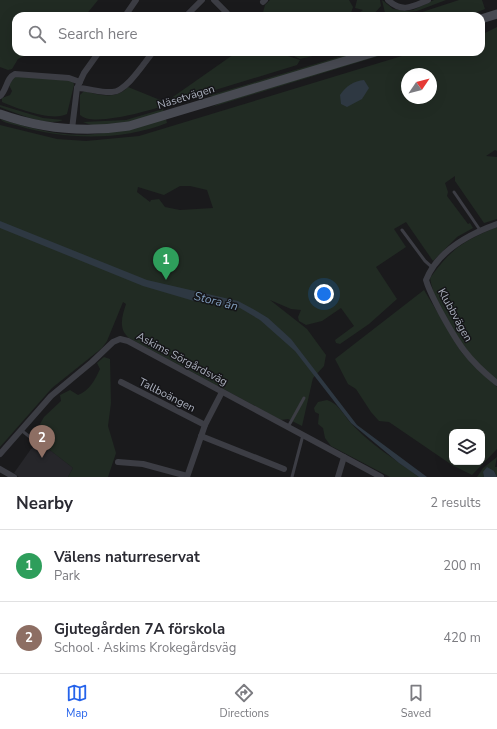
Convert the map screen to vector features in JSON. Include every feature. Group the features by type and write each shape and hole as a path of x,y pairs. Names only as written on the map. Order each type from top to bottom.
{"street":[{"path":"128,12 136,0"},
{"path":"190,12 202,0"},
{"path":"214,0 224,12"},
{"path":"388,0 395,6 403,8 414,6 428,0"},
{"path":"485,18 497,14"},
{"path":"72,130 79,85 97,56"},
{"path":"0,96 4,92 10,77 15,74 69,78 79,85 106,92 117,91 126,84 150,56"},
{"name":"Näsetvägen","path":"0,114 36,125 72,130 112,128 147,122 362,56"},
{"name":"Klubbvägen","path":"497,224 480,230 457,243 433,268 426,280 458,344 473,362 497,383"},
{"name":"Askims Sörgårdsväg","path":"0,454 59,389 92,362 113,342 120,339 128,341 381,477"},
{"name":"Tallboängen","path":"121,382 205,425"},
{"path":"118,462 145,465 187,476 205,425 222,392"},
{"path":"201,436 284,469"},
{"path":"338,477 344,457"},
{"path":"0,469 14,477"}],"lane":[{"path":"454,192 480,230"},
{"path":"402,230 425,261 433,268"},
{"path":"288,427 304,398"},
{"path":"21,430 35,441"},
{"path":"292,477 302,435"}],"shaded area":[{"path":"0,0 98,0 88,12 12,12 12,56 24,56 18,59 12,69 8,70 0,67"},
{"path":"270,0 349,0 353,7 351,12 263,12 265,5"},
{"path":"357,0 380,0 381,6 376,12 360,12 363,10 355,8"},
{"path":"382,0 393,9 406,11 413,10 434,0 446,0 417,11 385,12"},
{"path":"459,0 482,0 485,9 478,12 422,12"},
{"path":"497,27 497,151 495,150 486,156 497,157 497,219 484,223 455,181 455,176 445,183 448,192 447,196 468,224 470,223 473,228 457,237 433,261 406,222 394,229 406,247 376,267 397,299 369,324 340,344 336,343 335,340 354,326 341,308 322,321 306,325 299,321 298,317 301,310 291,309 270,300 307,329 326,355 324,366 313,378 302,426 288,419 281,420 129,338 123,331 122,326 122,318 126,304 123,302 107,341 102,348 52,388 0,447 0,125 57,139 86,141 139,136 402,56 485,56 485,33","holes":["180,186 190,186 207,190 213,208 180,210 165,207 159,199 151,200 150,202 137,192 138,187 164,195"]},
{"path":"231,56 288,56 300,60 297,65 176,102 170,99"},
{"path":"294,56 313,56 300,59"},
{"path":"342,56 352,56 217,96 208,96"},
{"path":"373,56 379,56 212,107 220,103"},
{"path":"15,76 73,81 74,85 67,114 60,116 44,115 25,111 2,102 2,98 10,95 12,91 9,85"},
{"path":"128,87 170,104 110,119 87,118 80,115 80,95 84,91 101,95 113,95 118,94"},
{"path":"0,105 43,118 63,120 57,122 40,121 14,113 0,107"},
{"path":"163,109 164,112 146,118 112,125 91,125 83,122 126,120"},
{"path":"0,119 51,132 77,135 111,132 166,119 167,123 150,129 113,136 74,136 37,131"},
{"path":"497,227 497,380 475,360 455,335 439,306 433,292 430,278 445,259 459,246"},
{"path":"424,290 462,353 497,387 497,449 485,461 485,429 449,429 449,463 389,422 379,421 371,412 356,389 348,384 335,359"},
{"path":"104,357 110,359 111,403 108,426 116,453 108,477 68,477 73,468 41,443 45,437 40,424 44,417 61,401 60,395 70,390 78,395 89,387 100,369 97,363"},
{"path":"327,400 331,401 337,406 365,437 419,477 390,477 331,446 325,438 323,428 318,424 319,414 315,412 314,408 318,402"},
{"path":"41,443 73,468 68,477 19,477 14,473 31,449"},
{"path":"497,457 495,467 497,467 497,477 494,471 483,472 484,477 477,477 483,468"},
{"path":"452,465 482,465 472,475"}],"water":[{"path":"364,80 369,88 362,99 347,107 341,104 340,95 345,89 350,84"},
{"name":"Stora ån","path":"0,221 147,280 238,301 253,309 268,318 291,339 357,425 427,477 419,477 399,463 351,423 295,351 260,320 240,308 194,301 143,286 0,228"},
{"path":"487,467 494,471 497,477 484,477 483,472"}],"place":[{"name":"Välens naturreservat","path":"166,280"},
{"name":"Gjutegården 7A förskola","path":"42,458"}]}
